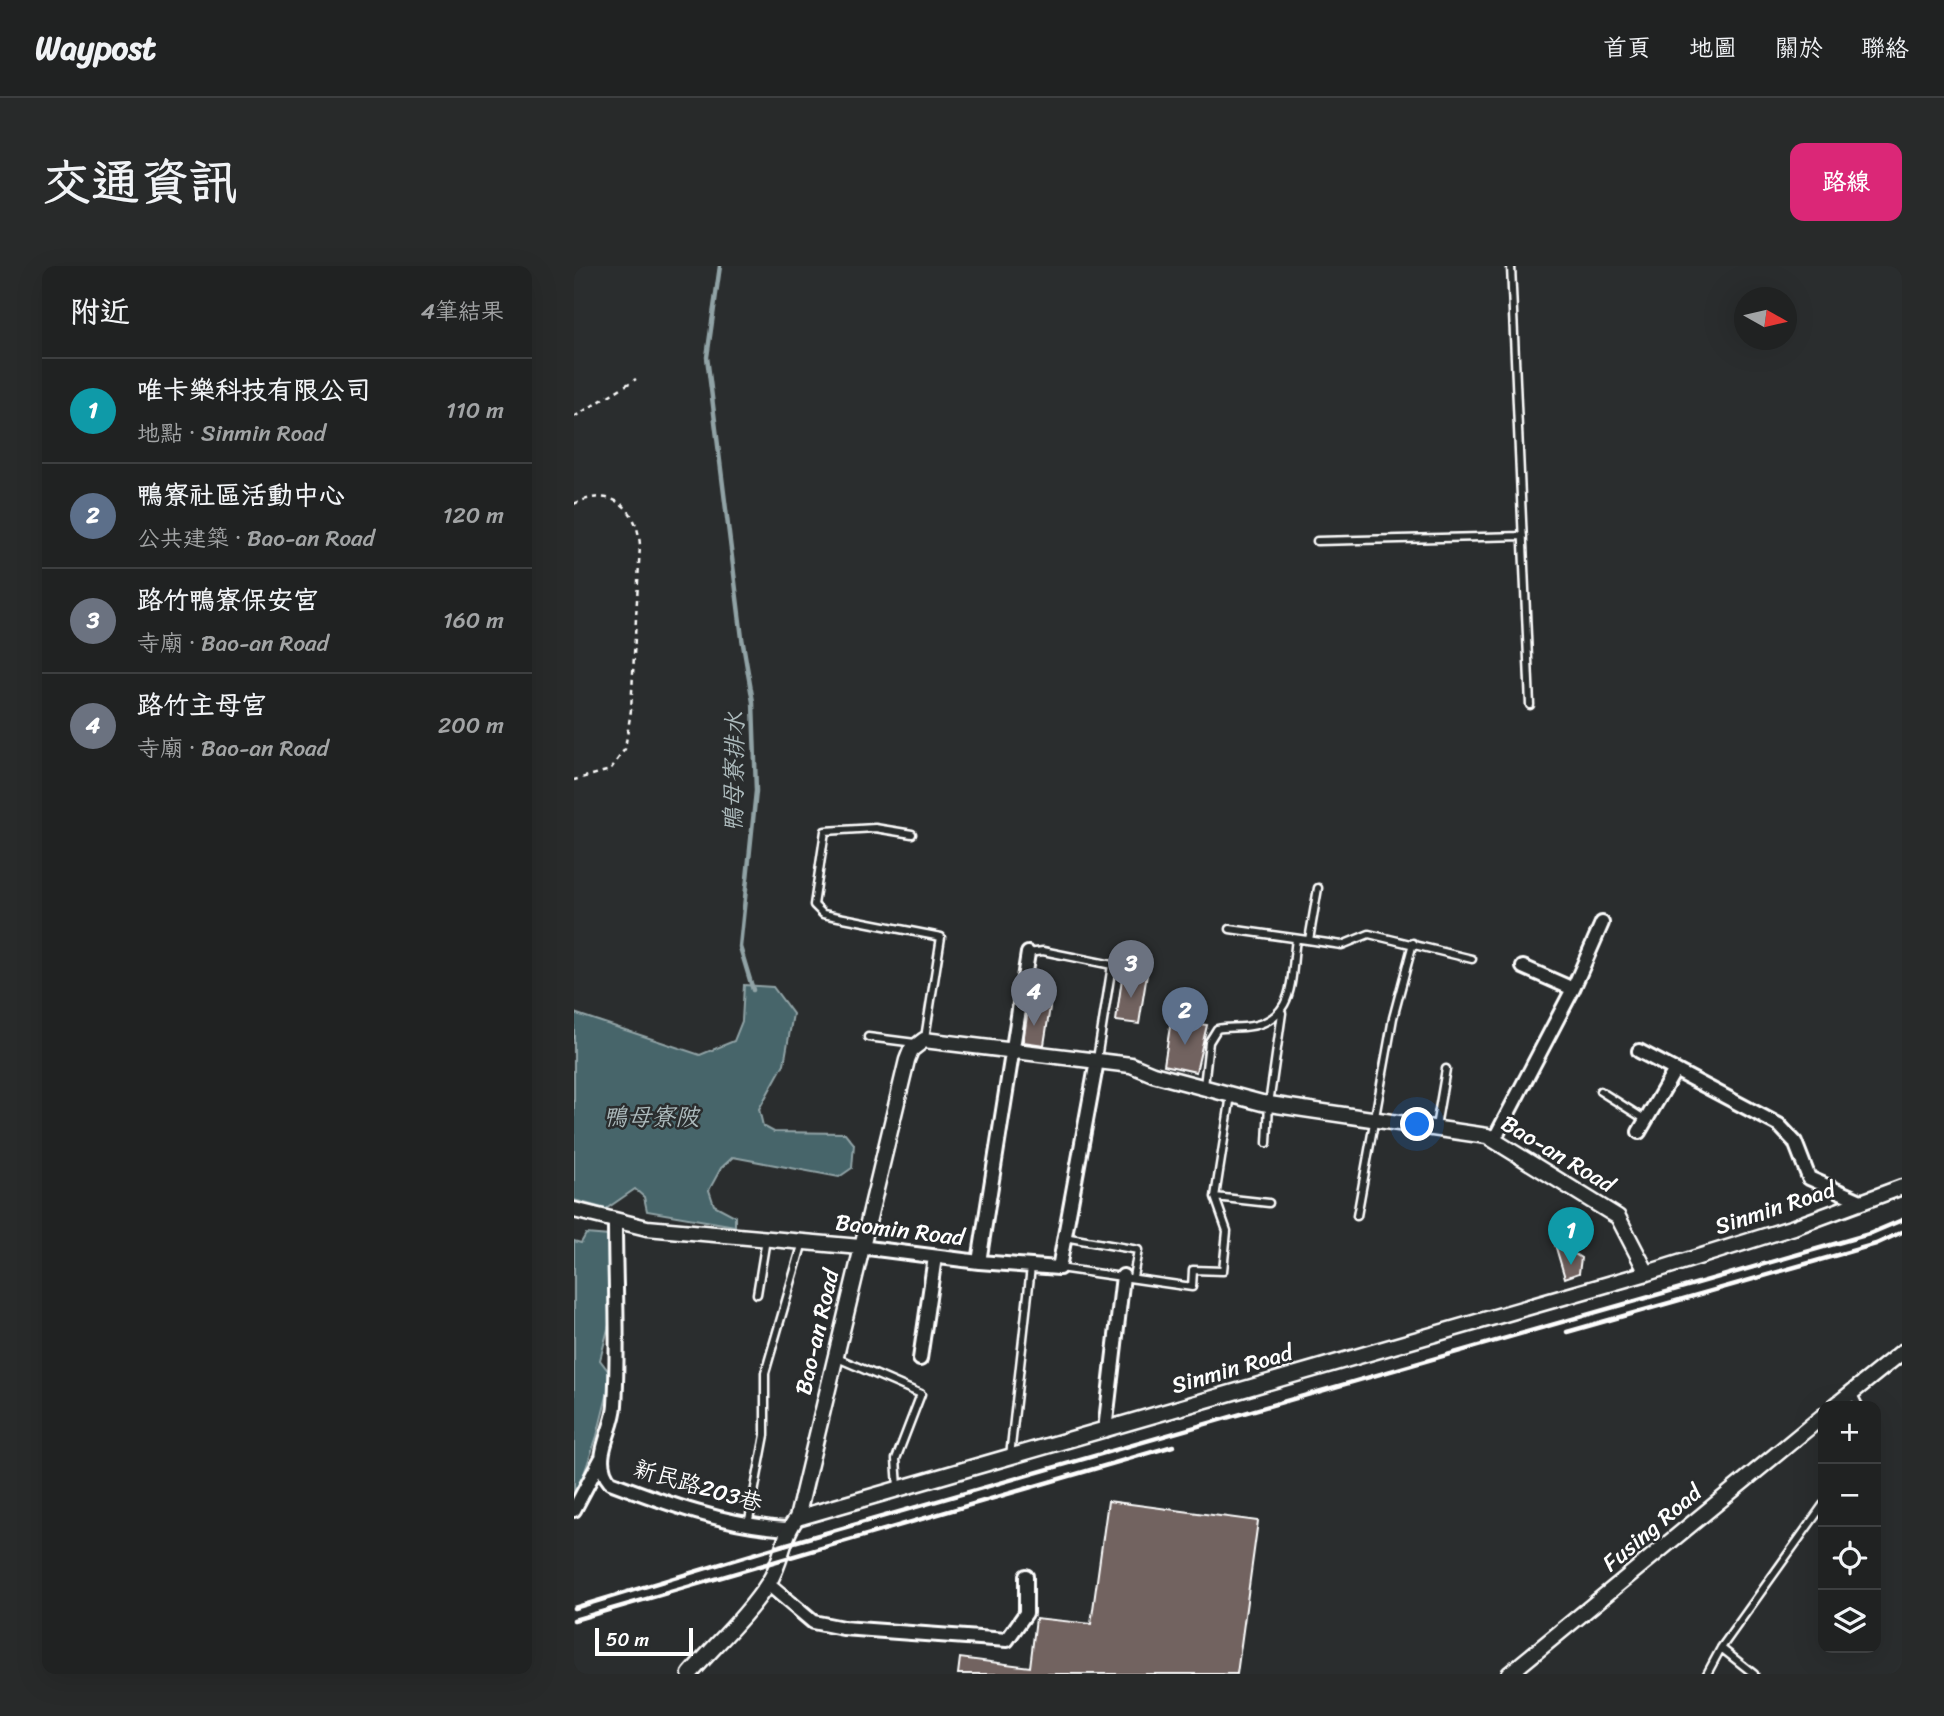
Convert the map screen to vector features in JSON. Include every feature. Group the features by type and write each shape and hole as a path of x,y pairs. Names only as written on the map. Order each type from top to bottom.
{"street":[{"path":"1494,1140 1573,989 1602,923"},
{"path":"979,1262 1028,953"},
{"path":"1522,967 1573,989"},
{"name":"Bao-an Road","path":"792,1524 907,1060 920,1042 1131,1065 1203,1088 1269,1104 1476,1133 1494,1140 1618,1217 1647,1273"},
{"name":"Sinmin Road","path":"1639,1051 1779,1125 1795,1142 1809,1178 1863,1202"},
{"path":"1031,1267 1059,1268 1097,1061"},
{"path":"1642,1126 1675,1070"},
{"name":"Sinmin Road","path":"792,1524 898,1489 1647,1273 1902,1187"},
{"name":"Baomin Road","path":"574,1210 647,1228 860,1247 1031,1267"},
{"path":"574,1510 601,1458 615,1408 615,1221"},
{"path":"920,1359 934,1257"},
{"path":"1105,1430 1128,1276"},
{"path":"1841,1401 1902,1352"},
{"name":"Fusing Road","path":"1510,1674 1818,1420"},
{"name":"新民路203巷","path":"601,1458 603,1473 610,1482 675,1506 748,1527 792,1524"},
{"path":"690,1674 768,1584 787,1544 792,1524"},
{"path":"768,1584 813,1622 842,1628 1007,1640 1026,1614 1026,1576"}],"lane":[{"path":"1511,266 1530,705"},
{"path":"1317,541 1523,536"},
{"name":"Bao-an Road","path":"912,834 875,828 825,831 814,905 823,914 941,937 920,1042"},
{"path":"1309,940 1318,888"},
{"path":"1230,929 1342,945 1362,934 1369,934 1472,959"},
{"path":"1203,1088 1212,1033 1224,1027 1246,1027 1278,1017 1282,1011 1287,999 1296,939"},
{"path":"1357,1216 1392,1018 1413,943"},
{"path":"1028,953 1043,951 1112,965 1097,1061"},
{"path":"1267,1143 1269,1104 1282,1011"},
{"path":"869,1037 920,1042"},
{"path":"1436,1127 1446,1069"},
{"path":"1600,1091 1642,1126"},
{"path":"1059,1268 1192,1287 1194,1270 1223,1271 1227,1231 1214,1197 1231,1095"},
{"path":"1214,1197 1269,1203"},
{"path":"1064,1237 1138,1250 1128,1276"},
{"path":"757,1294 766,1239"},
{"path":"748,1527 765,1435 765,1373 803,1242"},
{"path":"1009,1457 1031,1267"},
{"path":"834,1357 921,1394 895,1459 898,1489"},
{"path":"1852,1392 1856,1401"},
{"path":"1707,1674 1721,1648 1818,1512"},
{"path":"1721,1648 1754,1674"}],"path":[{"path":"574,417 636,379"},
{"path":"574,504 585,499 617,500 631,511 639,528 640,545 631,710 625,750 610,770 574,780"}],"water":[{"name":"鴨母寮陂","path":"744,985 773,987 793,1014 784,1064 759,1109 763,1126 774,1132 845,1133 854,1144 852,1168 839,1177 733,1157 721,1168 709,1190 714,1205 735,1216 735,1226 647,1211 644,1197 635,1189 606,1209 574,1200 574,1013 700,1055 734,1041 742,1021"},
{"path":"586,1234 609,1236 610,1321 600,1360 612,1376 597,1436 574,1503 574,1241 581,1243"}],"building":[{"path":"1123,971 1147,974 1139,1024 1116,1021"},
{"path":"1029,1003 1050,1007 1044,1045 1023,1042"},
{"path":"1171,1020 1207,1025 1196,1072 1164,1065"},
{"path":"1554,1241 1581,1258 1579,1273 1565,1278"},
{"path":"1108,1501 1258,1521 1237,1674 958,1674 960,1658 1030,1667 1036,1618 1091,1624"}],"waterway":[{"name":"鴨母寮排水","path":"720,266 707,357 742,638 753,702 756,791 740,947 753,990"}],"railway":[{"path":"574,1608 787,1544 1869,1234 1902,1220"},
{"path":"1567,1332 1876,1244 1902,1232"},
{"path":"574,1620 1173,1446"}],"place":[{"name":"路竹鴨寮保安宮","path":"1131,998"},
{"name":"路竹主母宮","path":"1034,1026"},
{"name":"鴨寮社區活動中心","path":"1185,1045"},
{"name":"唯卡樂科技有限公司","path":"1571,1265"}]}
